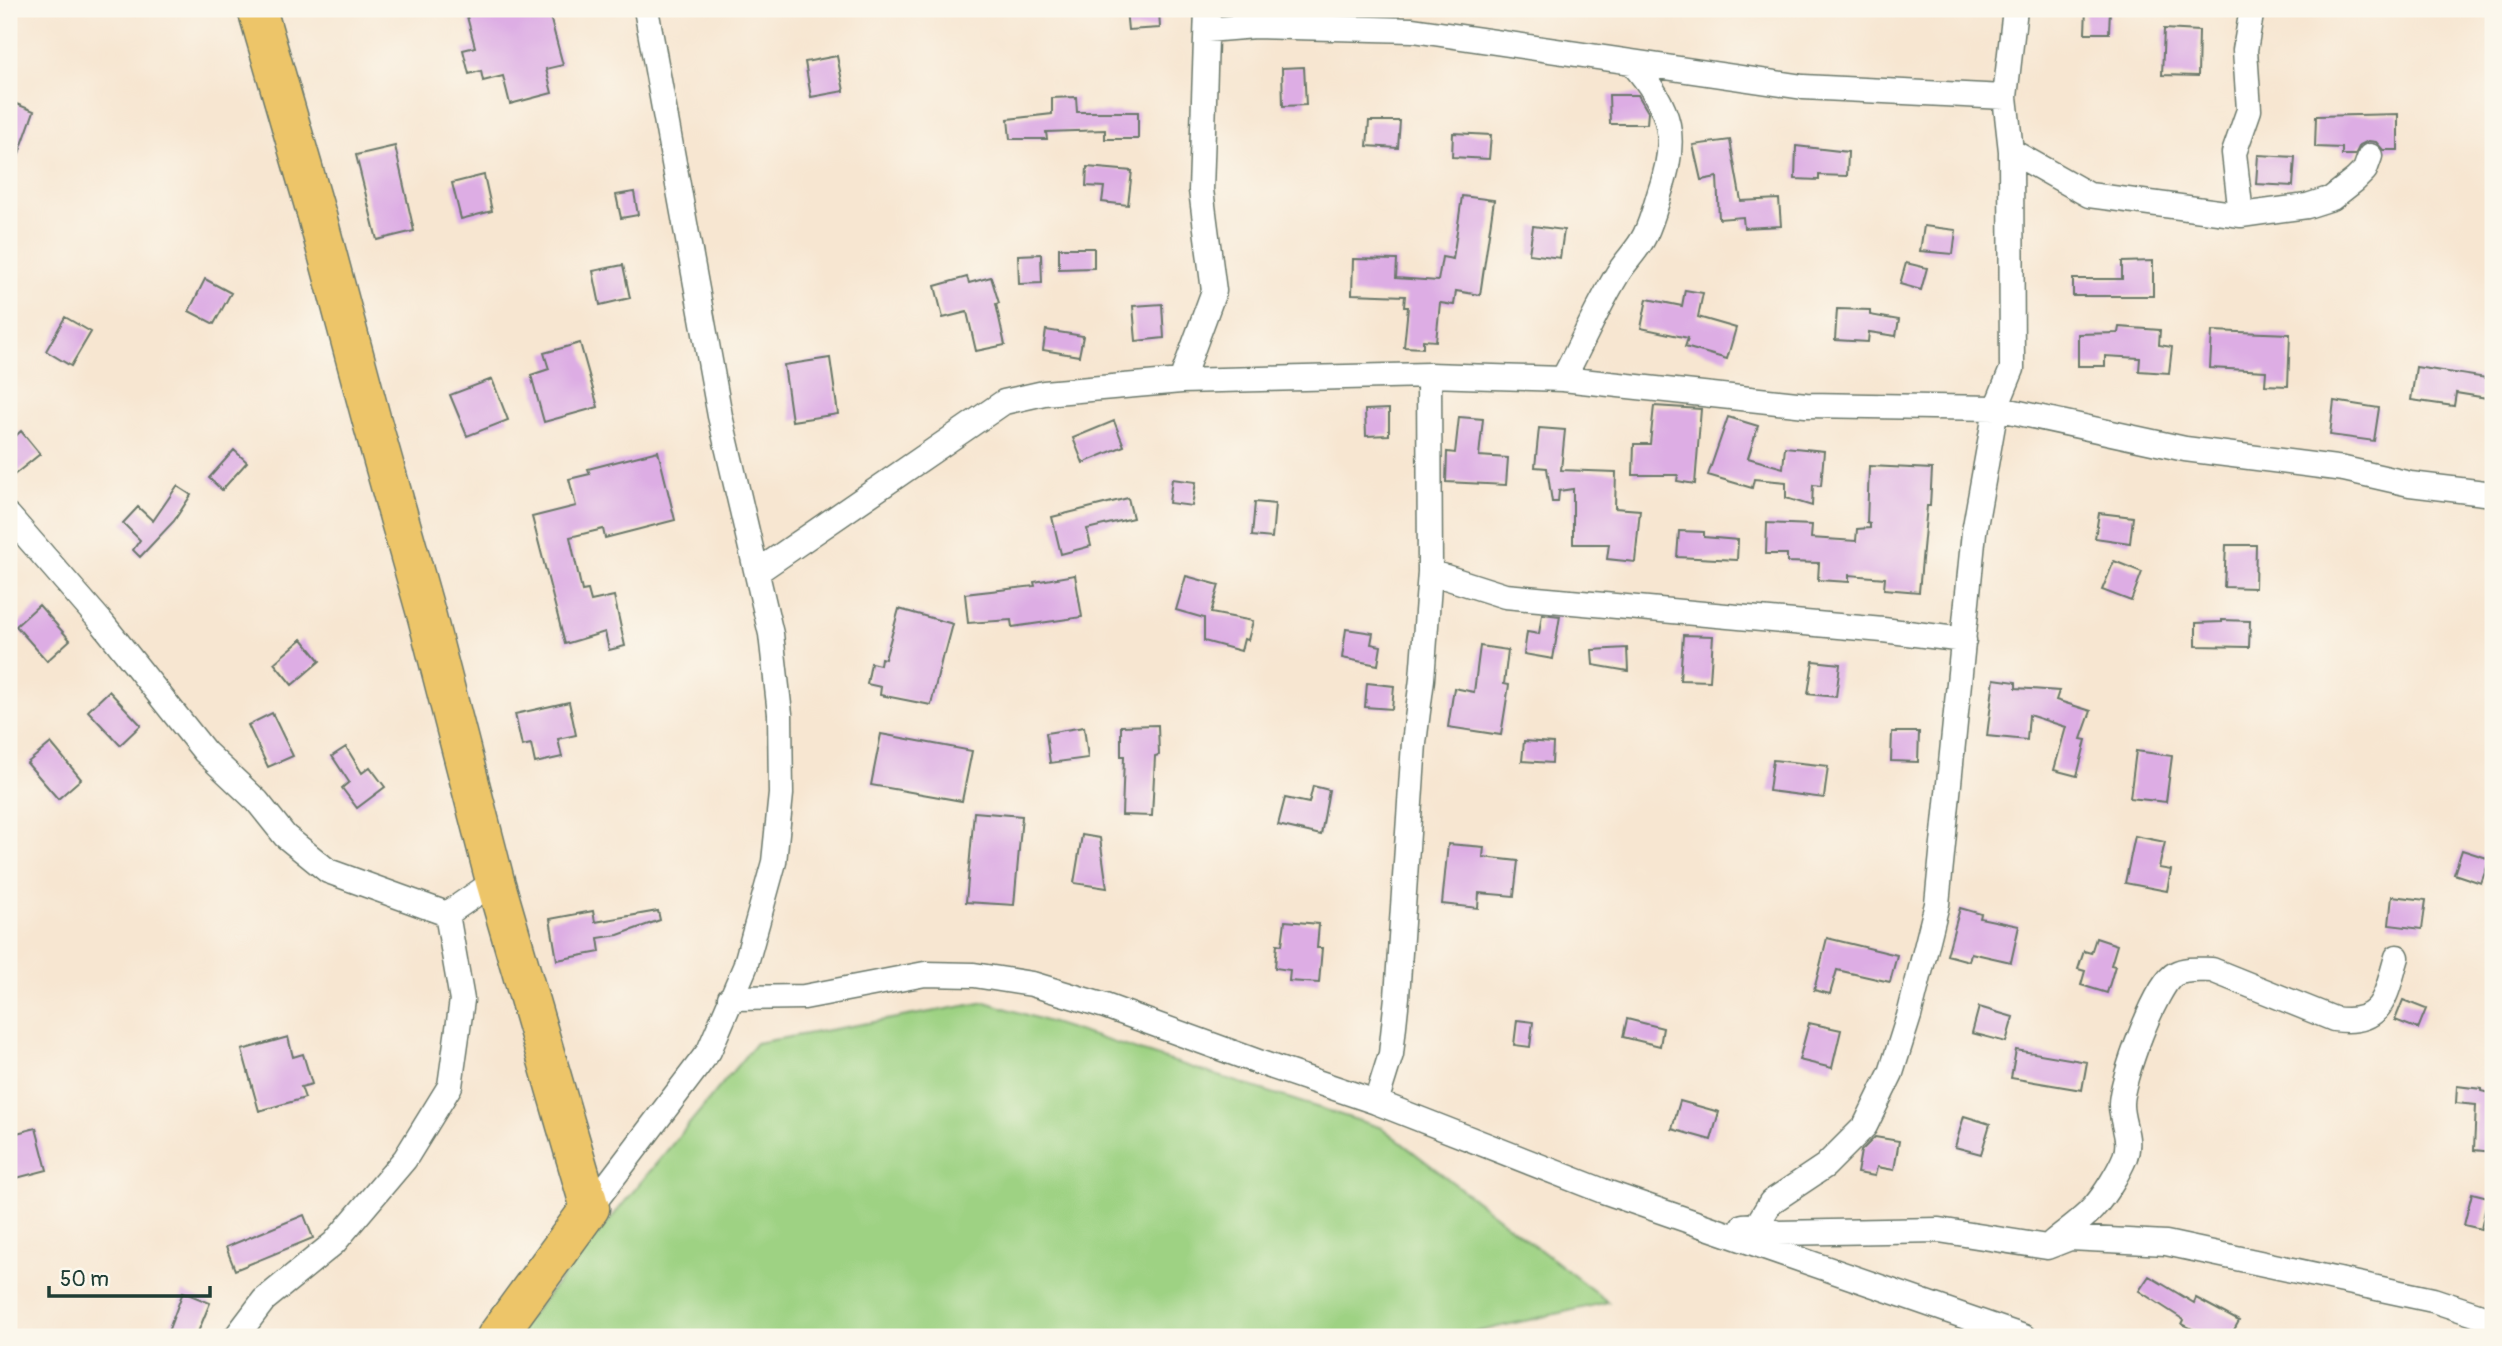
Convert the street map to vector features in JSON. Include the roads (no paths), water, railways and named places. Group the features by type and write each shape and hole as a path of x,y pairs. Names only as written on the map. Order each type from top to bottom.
{"highway":[{"path":"257,9 427,617 495,881 590,1208 496,1337"}],"street":[{"path":"590,1208 709,1051 730,998 746,967 774,862 781,794 780,714 771,635 720,416 646,9"},
{"path":"1757,1225 1771,1202 1825,1166 1865,1126 1891,1073 1909,1016 1937,904 1974,532 1996,408 2012,369 2011,151 2005,97 2015,9"},
{"path":"2241,215 2234,153 2249,110 2245,50 2252,9"},
{"path":"1181,381 1213,292 1201,190 1207,19 1255,26 1413,30 1803,87 2005,97"},
{"path":"1563,379 1618,274 1645,236 1669,167 1669,127 1660,102 1649,83 1632,64"},
{"path":"2011,151 2089,195 2241,215 2307,206 2332,198 2365,170 2370,156"},
{"path":"757,572 1004,402 1044,393 1181,381 1429,375 1563,379 1806,405 1996,408 2185,449 2344,469 2410,484 2493,494"},
{"path":"1376,1102 1391,1054 1397,997 1413,756 1430,572 1429,375"},
{"path":"9,516 103,624 205,752 257,801 285,836 328,871 447,914"},
{"path":"1430,572 1505,596 1883,630 1964,640"},
{"path":"447,914 495,881"},
{"path":"236,1337 264,1300 334,1244 405,1159 450,1086 462,1000 447,914"},
{"path":"2047,1247 2094,1207 2117,1174 2126,1154 2127,1138 2121,1108 2122,1091 2153,1003 2163,984 2174,974 2191,970 2212,970 2334,1020 2353,1022 2369,1016 2382,1005 2397,957"},
{"path":"730,998 804,997 925,974 974,975 1032,984 1105,1006 1376,1102 1603,1191 2024,1337"},
{"path":"1711,1229 1757,1225 1777,1233 1939,1230 2047,1247 2070,1238 2166,1243 2433,1300 2493,1320"}]}
